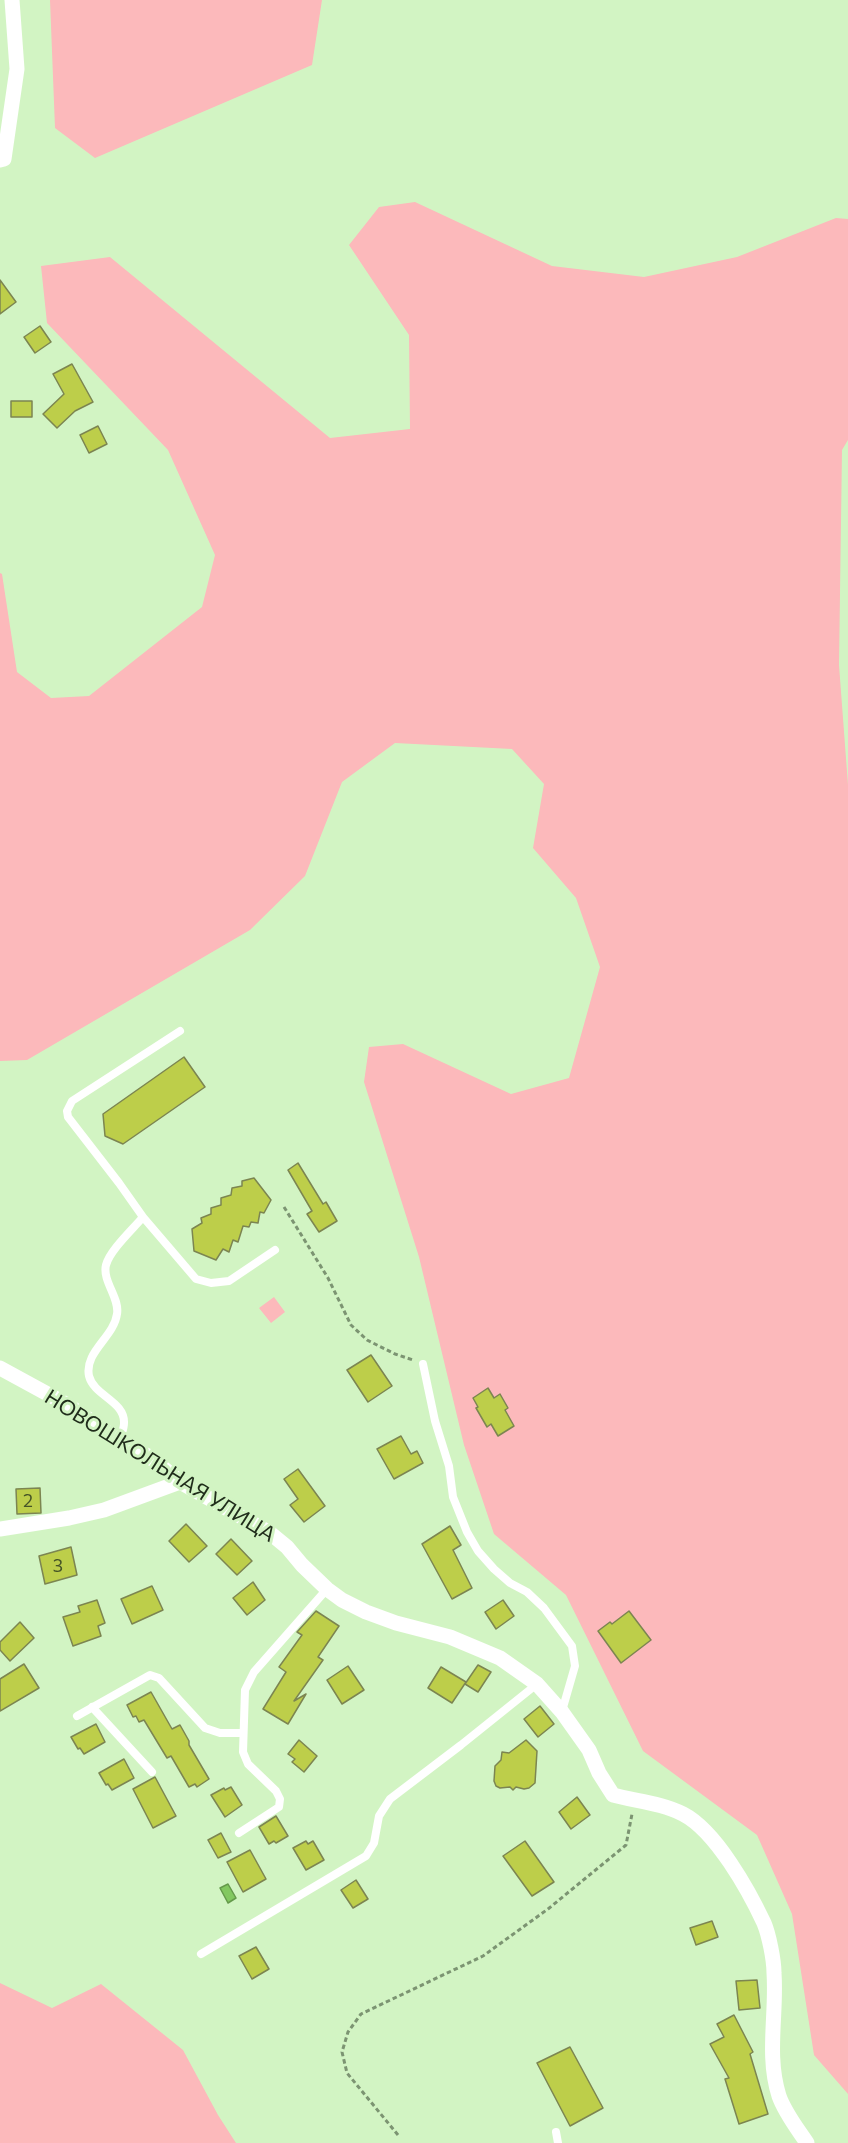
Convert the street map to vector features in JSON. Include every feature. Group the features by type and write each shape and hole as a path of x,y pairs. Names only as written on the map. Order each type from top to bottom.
{"street":[{"path":"0,159 4,159 17,69 12,0"},
{"name":"НОВОШКОЛЬНАЯ УЛИЦА","path":"0,1368 66,1404 120,1441 150,1457 180,1482 270,1533 287,1547 327,1589 342,1600 396,1623 450,1636 500,1658 537,1684 562,1712 589,1750 599,1773 613,1795 684,1814 704,1829 731,1864 765,1925 774,1972 773,2070 780,2097 790,2120 807,2143"},
{"path":"0,1529 104,1510 180,1482"}],"lane":[{"path":"180,1031 72,1101 67,1111 68,1117 143,1217 196,1279 211,1283 228,1281 275,1250"},
{"path":"120,1441 124,1423 123,1415 119,1408 94,1387 89,1377 89,1366 92,1356 117,1315 117,1307 106,1270 107,1263 143,1217"},
{"path":"423,1364 435,1421 449,1466 453,1497 466,1532 478,1551 510,1584 527,1592 544,1608 572,1646 575,1666 562,1712"},
{"path":"239,1833 279,1807 280,1799 276,1791 248,1764 243,1752 245,1690 254,1672 327,1589"},
{"path":"77,1716 150,1675 159,1678 205,1728 220,1733 243,1733"},
{"path":"201,1954 366,1856 374,1843 379,1816 390,1799 537,1684"},
{"path":"92,1707 152,1772"},
{"path":"556,2132 558,2143"}],"path":[{"path":"284,1208 328,1278 351,1325 367,1340 395,1354 423,1364"},
{"path":"398,2135 347,2073 342,2052 348,2032 354,2023 361,2014 483,1956 548,1910 626,1845 631,1828 634,1800"}],"shaded area":[{"path":"50,0 322,0 312,65 95,158 55,128"},
{"path":"415,202 552,266 644,277 737,257 836,218 848,219 848,440 842,450 839,665 848,785 848,2094 814,2055 792,1914 757,1835 643,1751 566,1595 494,1534 464,1445 419,1257 364,1082 369,1047 403,1044 511,1094 569,1078 600,967 576,898 533,848 544,784 512,749 395,743 342,782 305,876 250,930 27,1060 0,1061 0,573 2,574 17,672 51,698 89,696 202,607 215,555 168,450 47,323 41,266 110,257 330,438 410,429 409,335 349,245 379,207"},
{"path":"274,1297 285,1312 271,1323 259,1308"},
{"path":"228,1884 236,1898 228,1903 220,1888"},
{"path":"0,1983 52,2008 101,1984 183,2050 236,2143 0,2143"}],"building":[{"path":"0,280 16,302 0,314"},
{"path":"40,326 51,342 35,353 24,337"},
{"path":"72,364 93,402 75,411 57,428 43,414 64,394 53,374"},
{"path":"11,401 32,401 32,417 11,417"},
{"path":"98,426 107,444 89,453 80,435"},
{"path":"184,1057 205,1087 123,1144 105,1136 103,1114"},
{"path":"298,1163 323,1204 326,1202 337,1221 319,1232 307,1214 312,1211 288,1170"},
{"path":"254,1178 271,1200 264,1213 260,1212 258,1223 251,1222 249,1227 243,1226 238,1242 233,1240 229,1252 223,1249 216,1260 194,1251 192,1229 202,1223 201,1218 211,1214 211,1208 221,1205 221,1198 231,1195 232,1188 242,1186 242,1181"},
{"path":"371,1355 392,1386 368,1402 347,1370"},
{"path":"488,1388 494,1398 500,1394 508,1408 505,1410 514,1426 498,1436 491,1424 487,1427 473,1398"},
{"path":"401,1436 411,1454 417,1451 423,1463 394,1479 377,1449"},
{"path":"298,1469 325,1506 304,1522 290,1505 298,1499 284,1479"},
{"path":"40,1488 41,1513 17,1514 16,1489"},
{"path":"186,1524 207,1546 189,1562 169,1541"},
{"path":"450,1526 461,1545 453,1550 472,1588 452,1599 422,1544"},
{"path":"231,1539 252,1561 237,1575 216,1554"},
{"path":"71,1547 77,1575 45,1584 39,1556"},
{"path":"253,1582 265,1600 247,1615 233,1598"},
{"path":"152,1586 163,1610 132,1624 121,1599"},
{"path":"97,1600 105,1623 98,1626 101,1636 73,1646 63,1617 80,1612 78,1606"},
{"path":"503,1600 514,1616 496,1629 485,1612"},
{"path":"316,1611 339,1626 318,1657 323,1660 294,1701 306,1694 288,1724 263,1709 286,1672 279,1667 302,1635 297,1632"},
{"path":"629,1611 651,1640 621,1663 598,1631"},
{"path":"20,1622 34,1638 10,1661 0,1650 0,1642"},
{"path":"24,1664 39,1688 0,1711 0,1679"},
{"path":"478,1665 491,1672 478,1692 465,1684"},
{"path":"348,1666 364,1690 342,1704 327,1680"},
{"path":"441,1667 466,1682 452,1703 428,1688"},
{"path":"151,1692 172,1729 180,1725 209,1779 197,1787 195,1784 189,1787 171,1756 167,1758 144,1720 139,1722 136,1716 133,1717 127,1705"},
{"path":"540,1706 554,1724 538,1737 524,1719"},
{"path":"96,1724 105,1742 84,1754 71,1737"},
{"path":"299,1740 317,1756 304,1772 292,1762 295,1759 288,1754"},
{"path":"526,1740 537,1751 535,1783 529,1788 516,1787 513,1790 510,1787 496,1786 495,1766 501,1760 502,1752 509,1753"},
{"path":"124,1759 134,1778 112,1790 99,1773"},
{"path":"155,1777 176,1816 153,1828 133,1789"},
{"path":"231,1787 242,1805 225,1817 211,1795"},
{"path":"577,1797 590,1815 571,1829 559,1812"},
{"path":"276,1816 288,1836 269,1844 259,1827"},
{"path":"221,1833 231,1852 218,1858 208,1840"},
{"path":"306,1841 308,1844 313,1841 324,1860 306,1870 293,1848"},
{"path":"525,1841 554,1882 532,1896 503,1856"},
{"path":"250,1850 266,1879 243,1892 227,1862"},
{"path":"356,1880 368,1899 353,1908 341,1890"},
{"path":"712,1921 718,1937 696,1945 690,1928"},
{"path":"256,1947 269,1969 252,1979 239,1956"},
{"path":"757,1980 760,2008 739,2010 736,1981"},
{"path":"734,2015 753,2052 750,2054 768,2114 739,2124 725,2079 729,2078 710,2044 724,2037 717,2024"},
{"path":"570,2047 603,2108 570,2126 537,2063"}]}
